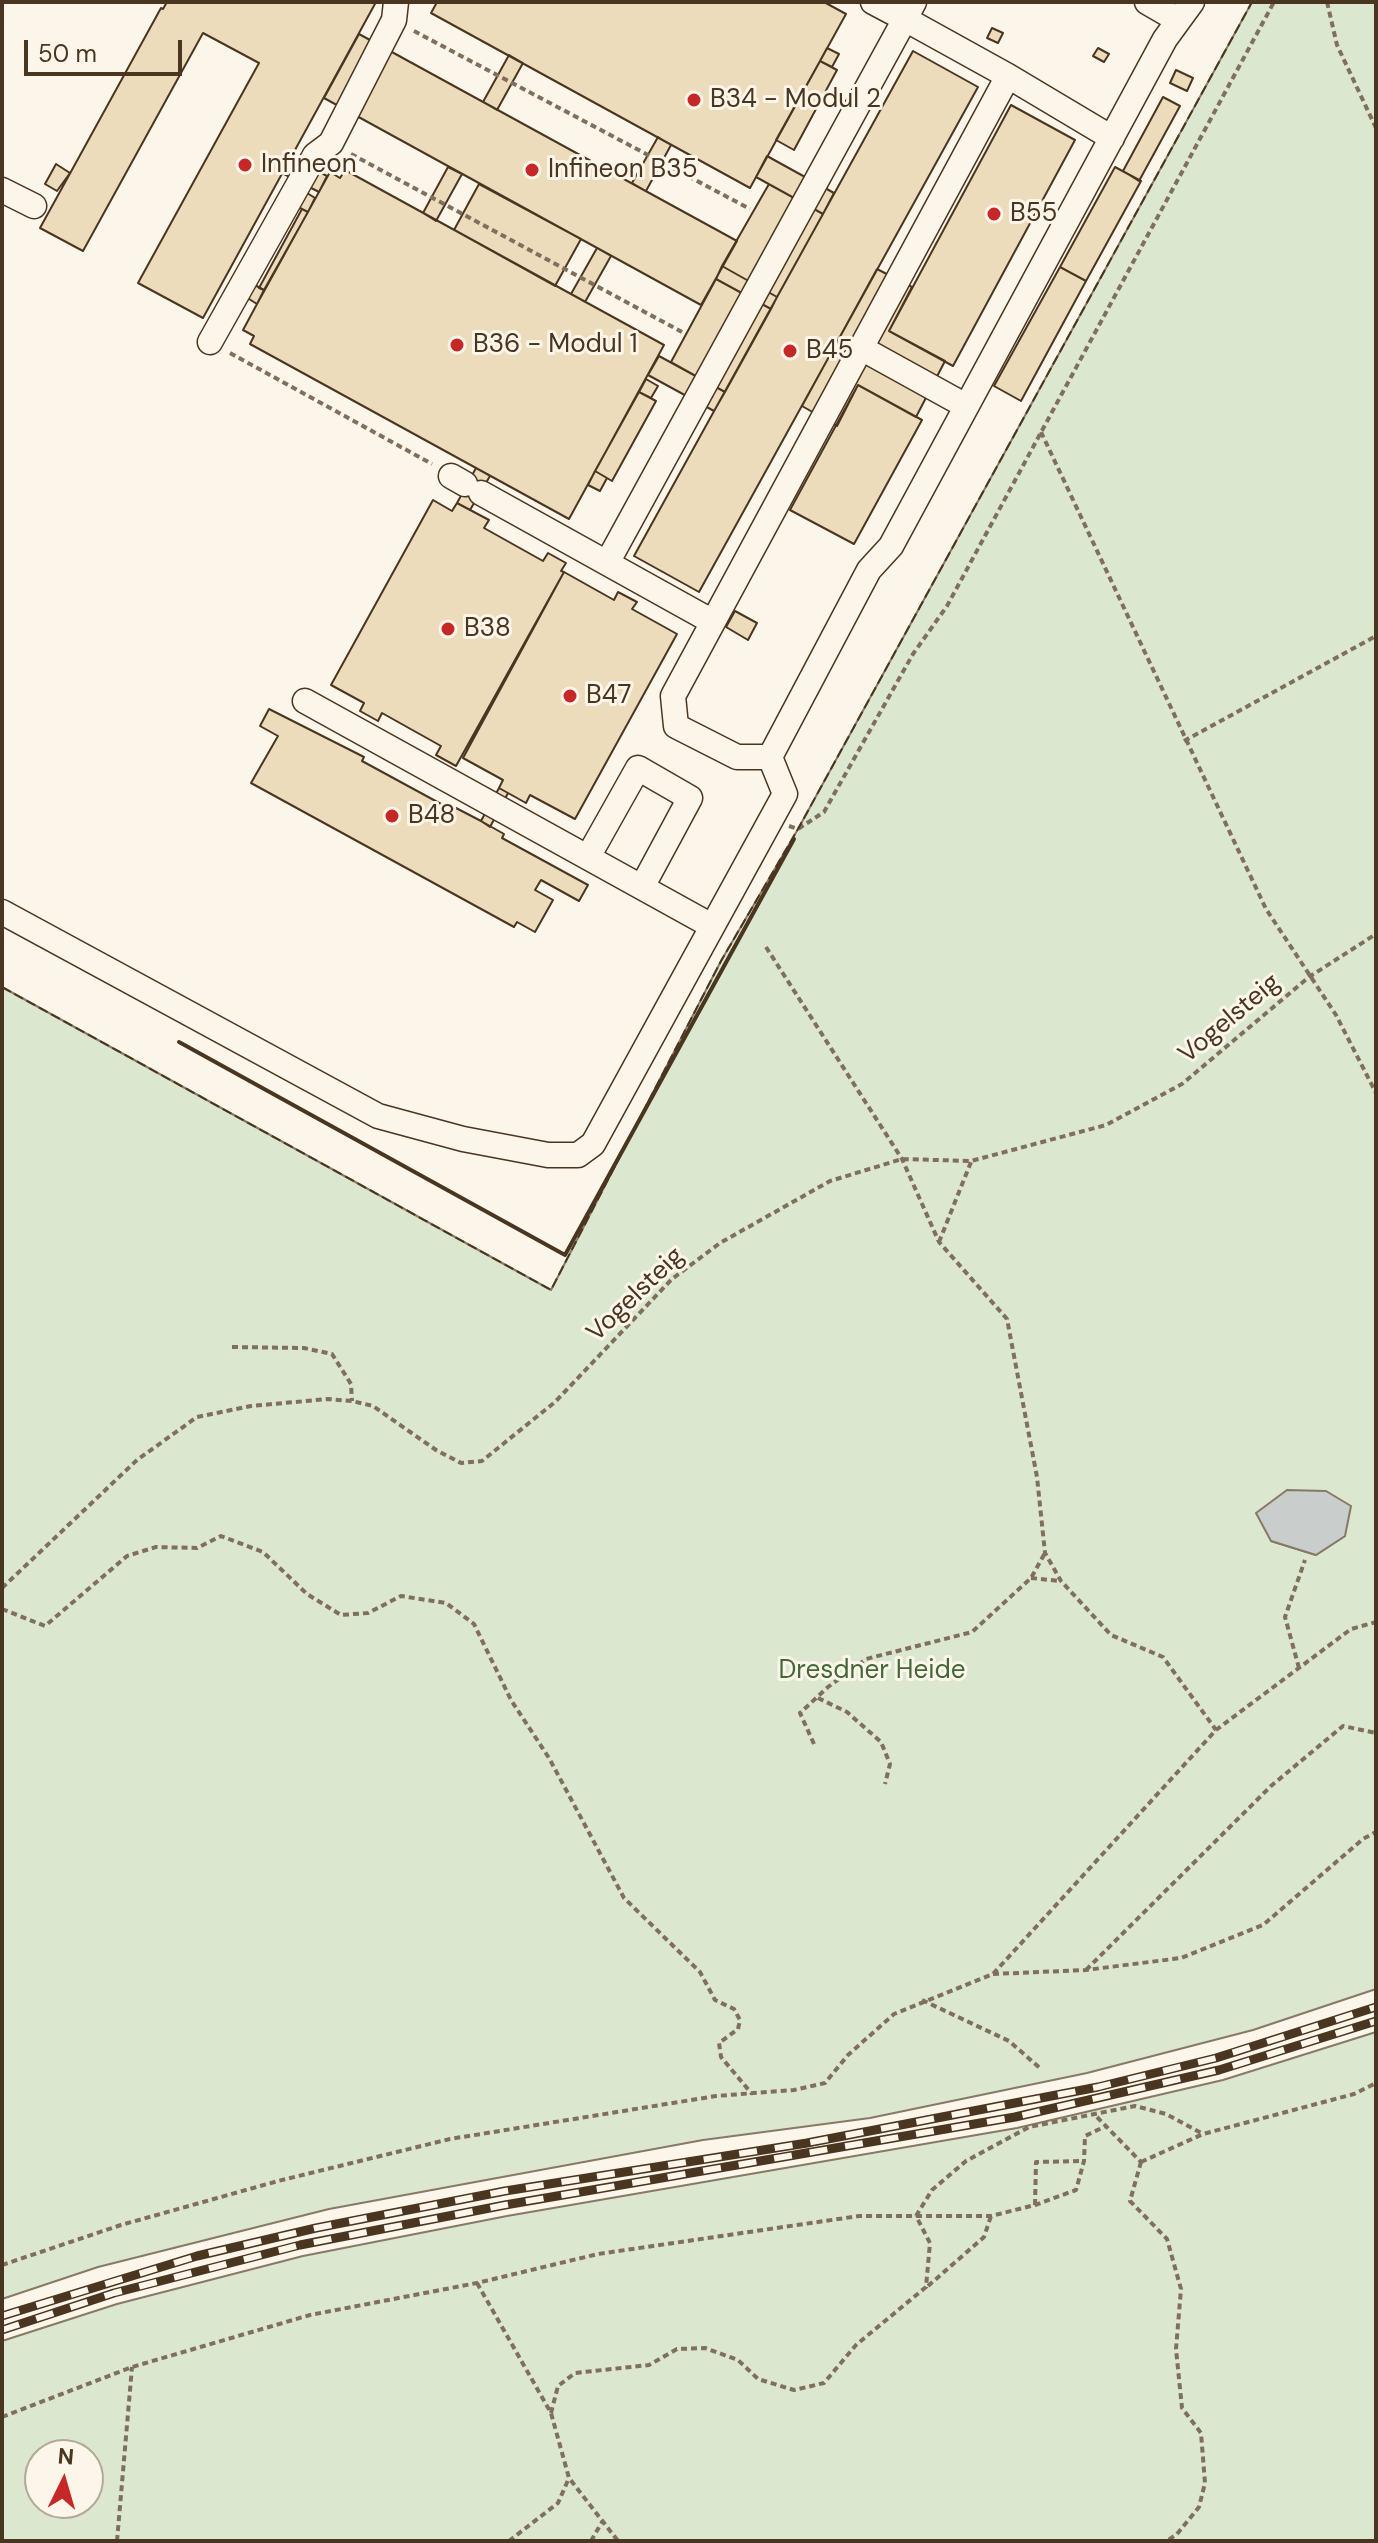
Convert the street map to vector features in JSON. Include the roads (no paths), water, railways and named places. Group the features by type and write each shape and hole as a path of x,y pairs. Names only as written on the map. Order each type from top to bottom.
{"lane":[{"path":"873,2 910,10 1008,76 1112,138"},
{"path":"2,912 378,1116 463,1139 548,1155 578,1155 593,1144 710,925 785,794 770,757 869,570 891,546 1112,138 1185,11 1147,2"},
{"path":"607,563 910,10"},
{"path":"210,342 315,155 331,143 395,11"},
{"path":"770,757 737,757 676,726 673,696 1008,76"},
{"path":"2,190 34,206"},
{"path":"861,348 966,406"},
{"path":"466,485 713,622"},
{"path":"305,701 710,925"},
{"path":"588,857 638,768 690,798 642,887"}],"railway":[{"path":"2,2316 197,2256 316,2228 505,2191 807,2143 1098,2087 1216,2058 1376,2007"},
{"path":"2,2330 114,2293 300,2245 505,2205 1015,2117 1219,2070 1376,2021"}],"place":[{"name":"B34 - Modul 2","path":"694,100"},
{"name":"Infineon","path":"245,165"},
{"name":"Infineon B35","path":"532,170"},
{"name":"B55","path":"994,214"},
{"name":"B36 - Modul 1","path":"457,345"},
{"name":"B45","path":"790,351"},
{"name":"B38","path":"448,629"},
{"name":"B47","path":"570,696"},
{"name":"B48","path":"392,816"}],"park label":[{"name":"Dresdner Heide","path":"872,1671"}]}
